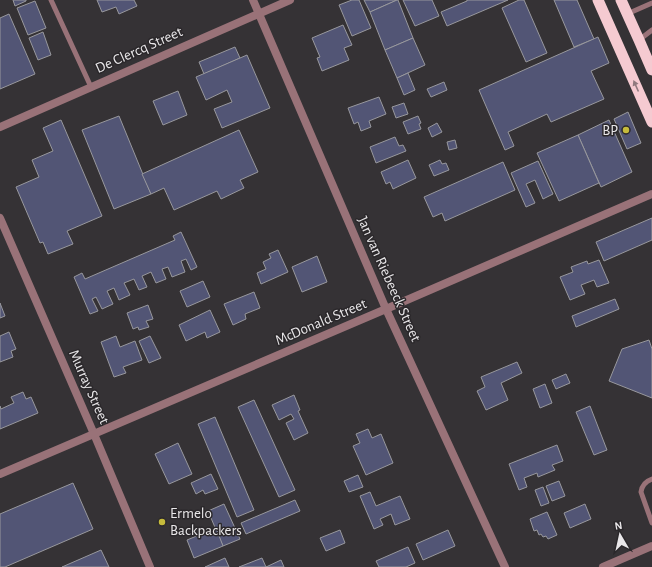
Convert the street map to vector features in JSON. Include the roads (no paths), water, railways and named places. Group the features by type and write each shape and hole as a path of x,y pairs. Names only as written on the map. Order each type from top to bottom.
{"highway":[{"path":"598,0 652,122"},
{"path":"621,0 652,70"}],"street":[{"name":"Jan van Riebeeck Street","path":"253,0 386,309 505,567"},
{"name":"De Clercq Street","path":"0,126 290,0"},
{"name":"McDonald Street","path":"0,474 652,194"},
{"name":"Murray Street","path":"0,218 150,567"},
{"path":"603,567 652,546"}],"lane":[{"path":"51,0 91,87"},
{"path":"627,14 652,2"},
{"path":"639,40 652,30"},
{"path":"652,479 644,484 641,490 641,493 649,508 652,523"}],"place":[{"name":"BP","path":"626,130"},
{"name":"Ermelo Backpackers","path":"162,522"}]}
